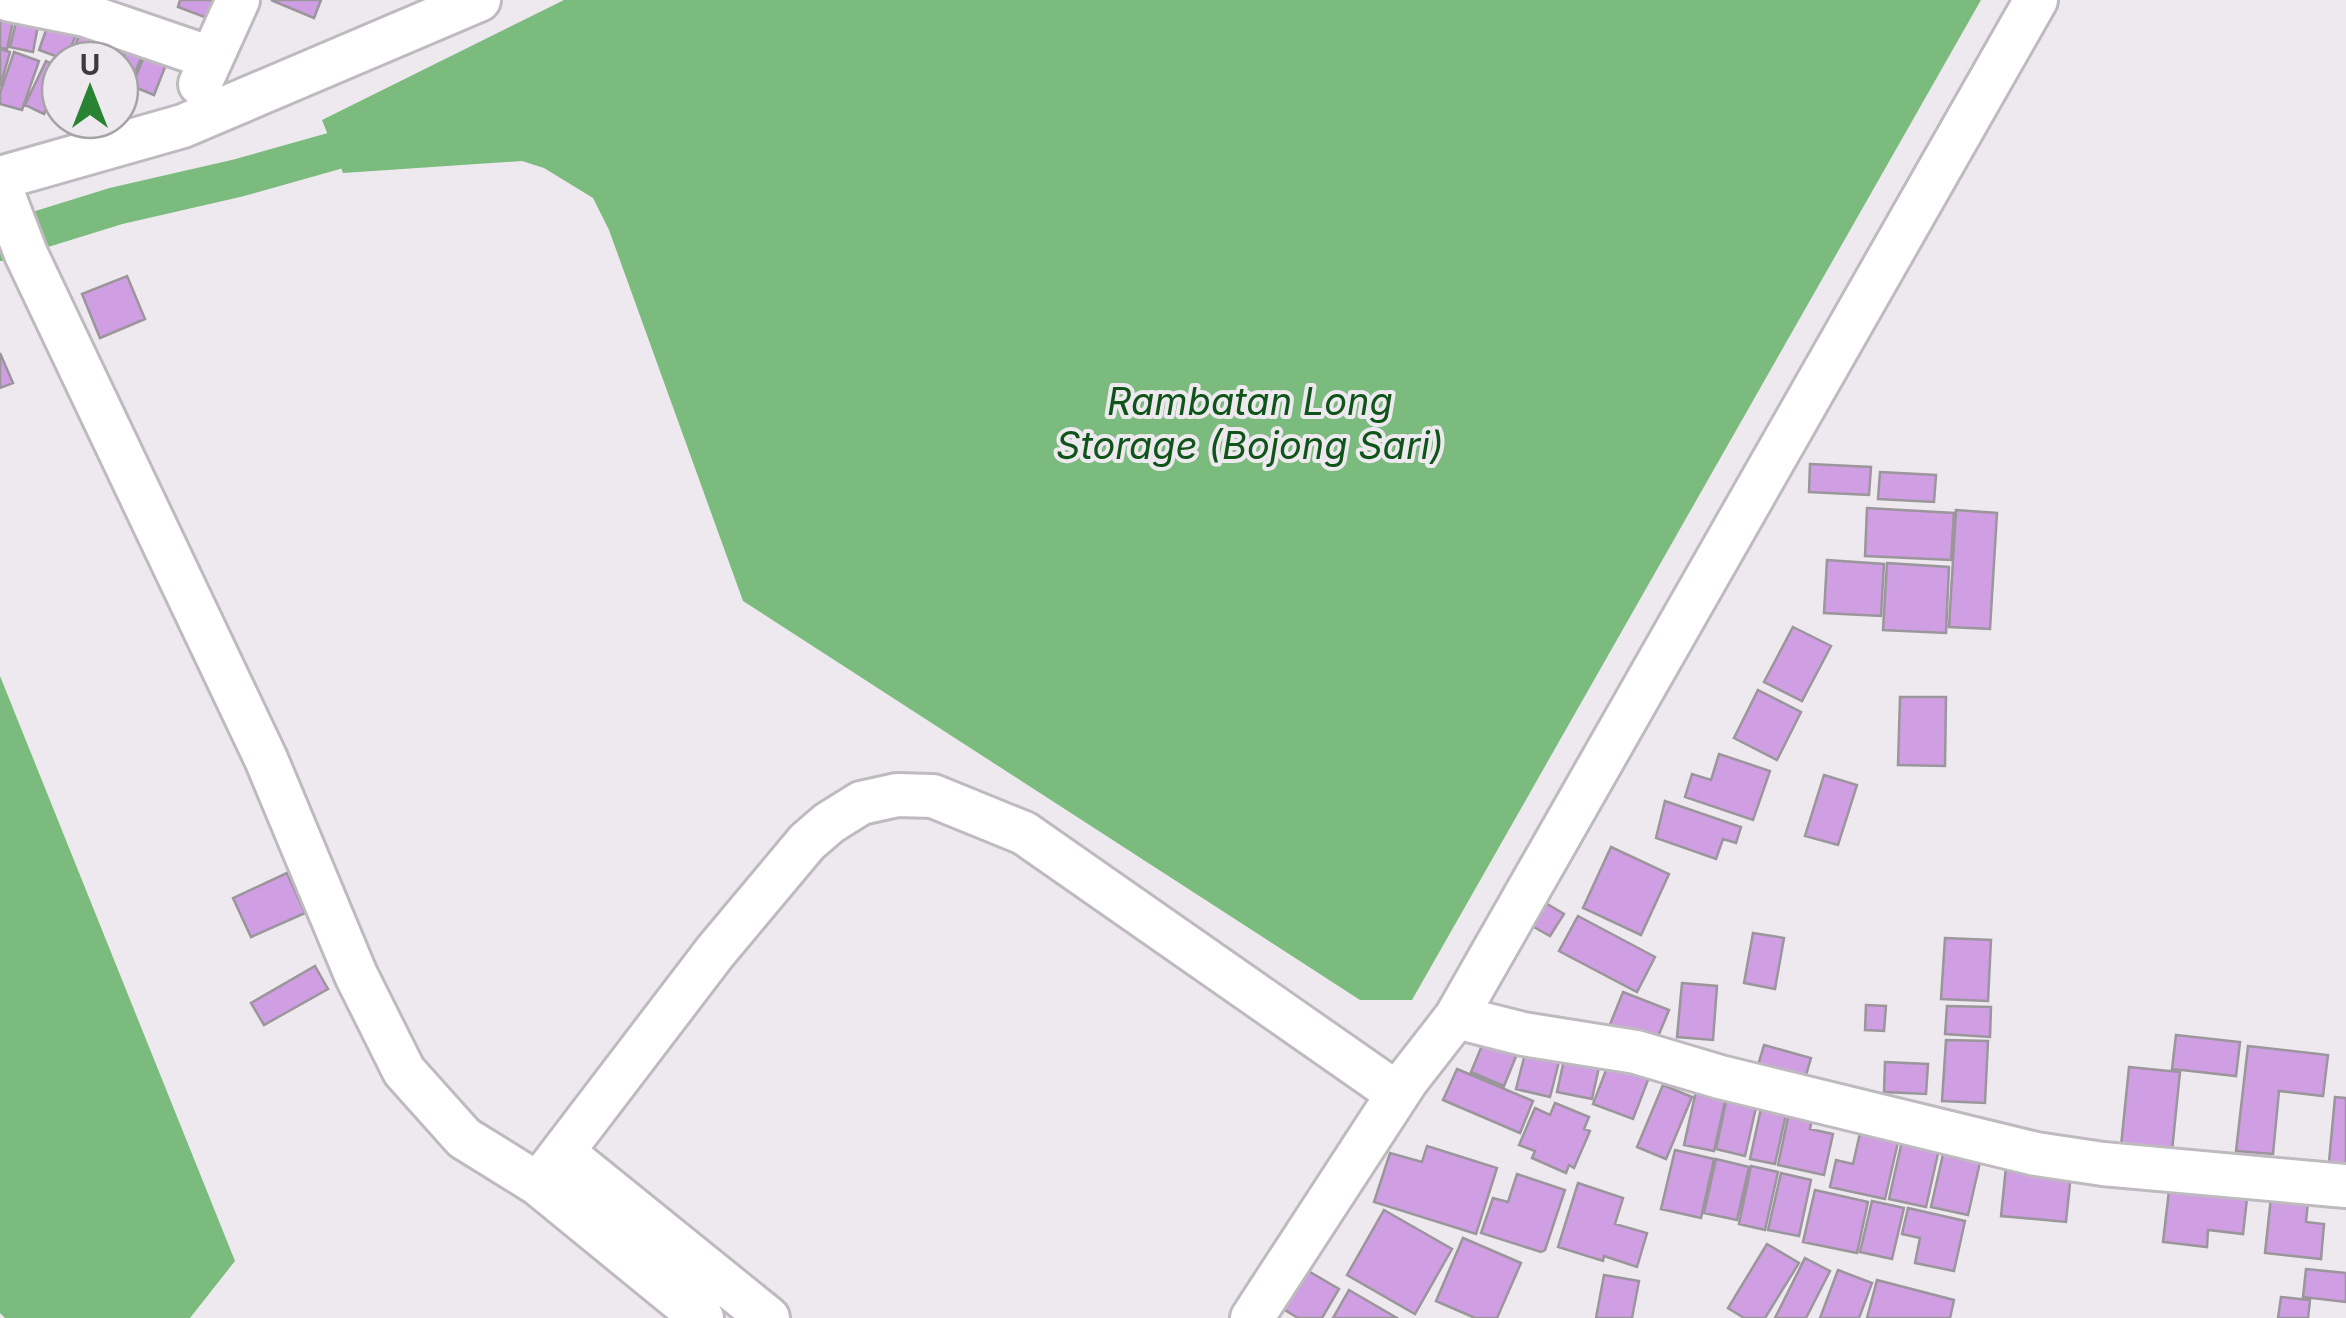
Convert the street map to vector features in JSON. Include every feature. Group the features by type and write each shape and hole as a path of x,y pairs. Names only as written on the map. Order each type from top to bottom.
{"street":[{"path":"10,0 85,15 211,58"},
{"path":"182,126 238,0"},
{"path":"0,178 182,126 479,0"},
{"path":"1402,1087 1420,1032 2007,0"},
{"path":"1252,1318 1402,1087 1456,1016 2036,0"},
{"path":"14,220 266,759 356,975 404,1071 464,1138 551,1168 768,1318"},
{"path":"551,1168 716,952 807,842 861,804 897,795 933,796 1024,832 1402,1087"},
{"path":"1456,1016 1523,1034 1636,1052 1720,1077 2036,1154 2103,1164 2346,1186"},
{"path":"551,1168 702,1318"}],"water":[{"name":"Rambatan Long Storage (Bojong Sari)","path":"564,0 1981,0 1412,1000 1360,1000 743,601 609,230 593,198 544,168 522,161 343,173 322,120"},
{"path":"0,676 235,1261 190,1318 5,1318 0,1313"}],"building":[{"path":"180,0 223,0 215,21 178,7"},
{"path":"271,0 321,0 314,18"},
{"path":"0,5 16,8 7,49 0,48"},
{"path":"19,10 40,15 33,52 10,47"},
{"path":"51,16 79,27 74,40 43,40"},
{"path":"83,23 99,28 95,40 77,40"},
{"path":"105,31 127,38 126,40 102,40"},
{"path":"0,49 10,52 0,87"},
{"path":"14,52 39,61 22,110 0,104"},
{"path":"145,54 167,62 154,95 140,89 140,66"},
{"path":"40,74 40,112 25,105"},
{"path":"127,276 145,319 100,338 82,294"},
{"path":"0,353 13,383 0,388"},
{"path":"1810,464 1871,467 1869,495 1809,492"},
{"path":"1880,472 1936,475 1934,502 1878,499"},
{"path":"1867,508 1954,513 1951,560 1865,556"},
{"path":"1956,510 1997,513 1990,629 1949,627"},
{"path":"1827,560 1884,564 1881,616 1824,613"},
{"path":"1887,563 1949,567 1946,633 1883,630"},
{"path":"1793,627 1831,646 1802,701 1764,682"},
{"path":"1758,690 1801,712 1777,760 1734,738"},
{"path":"1900,697 1946,697 1945,766 1898,765"},
{"path":"1719,754 1770,771 1753,820 1685,797 1692,774 1711,780"},
{"path":"1824,775 1857,785 1838,845 1805,836"},
{"path":"1665,801 1741,827 1736,843 1723,839 1716,859 1656,838"},
{"path":"1611,847 1669,874 1641,935 1583,908"},
{"path":"287,873 305,913 251,937 233,898"},
{"path":"1539,899 1564,914 1550,936 1525,922"},
{"path":"1578,916 1655,957 1637,992 1559,951"},
{"path":"1753,933 1784,938 1775,989 1744,983"},
{"path":"1945,938 1991,940 1988,1001 1941,999"},
{"path":"315,966 328,989 264,1025 251,1003"},
{"path":"1682,983 1717,986 1713,1040 1677,1037"},
{"path":"1623,992 1669,1010 1652,1051 1607,1032"},
{"path":"1866,1005 1886,1006 1884,1031 1865,1030"},
{"path":"1947,1006 1991,1007 1990,1037 1945,1034"},
{"path":"1488,1031 1521,1044 1504,1086 1471,1072"},
{"path":"2176,1035 2240,1042 2236,1076 2172,1069"},
{"path":"1529,1038 1563,1046 1550,1097 1516,1089"},
{"path":"1946,1040 1988,1041 1985,1103 1942,1101"},
{"path":"1764,1045 1811,1058 1801,1092 1754,1079"},
{"path":"2248,1046 2328,1055 2323,1096 2279,1091 2273,1154 2236,1151"},
{"path":"1566,1051 1601,1058 1592,1099 1557,1092"},
{"path":"1613,1052 1653,1067 1633,1119 1593,1104"},
{"path":"1885,1062 1928,1064 1926,1094 1884,1092"},
{"path":"2129,1067 2180,1072 2172,1151 2121,1146"},
{"path":"1457,1069 1533,1101 1520,1133 1443,1100"},
{"path":"1698,1082 1728,1088 1714,1151 1684,1145"},
{"path":"1663,1085 1692,1097 1666,1159 1637,1147"},
{"path":"1765,1090 1790,1096 1775,1164 1750,1159"},
{"path":"1727,1097 1757,1103 1745,1156 1716,1149"},
{"path":"2335,1097 2346,1098 2346,1175 2328,1173"},
{"path":"1555,1103 1589,1117 1584,1129 1590,1131 1574,1168 1569,1165 1566,1173 1532,1158 1535,1151 1519,1145 1535,1108 1550,1115"},
{"path":"1790,1108 1813,1114 1810,1129 1833,1134 1824,1175 1778,1165"},
{"path":"1860,1133 1898,1142 1885,1199 1830,1187 1836,1160 1853,1164"},
{"path":"1902,1141 1939,1149 1926,1207 1889,1199"},
{"path":"1427,1146 1497,1168 1476,1234 1374,1202 1390,1153 1422,1162"},
{"path":"1675,1150 1714,1159 1701,1218 1661,1209"},
{"path":"1944,1150 1981,1158 1968,1215 1931,1207"},
{"path":"2007,1157 2072,1164 2066,1222 2001,1216"},
{"path":"1716,1159 1749,1167 1737,1220 1704,1213"},
{"path":"1751,1166 1778,1172 1765,1230 1739,1224"},
{"path":"1781,1173 1811,1180 1799,1236 1768,1230"},
{"path":"1517,1174 1565,1190 1545,1250 1541,1252 1481,1233 1493,1198 1508,1202"},
{"path":"2170,1182 2248,1190 2243,1234 2208,1230 2207,1247 2163,1242"},
{"path":"1578,1183 1623,1198 1615,1224 1647,1233 1637,1267 1558,1247"},
{"path":"2272,1188 2309,1192 2306,1222 2324,1224 2321,1259 2265,1253"},
{"path":"1815,1190 1868,1202 1857,1253 1803,1242"},
{"path":"1872,1201 1904,1208 1892,1259 1860,1252"},
{"path":"1908,1208 1965,1221 1954,1271 1915,1263 1920,1238 1902,1234"},
{"path":"1384,1210 1452,1249 1415,1314 1347,1275"},
{"path":"1463,1238 1521,1263 1497,1318 1475,1318 1436,1301"},
{"path":"1767,1244 1799,1263 1765,1318 1744,1318 1728,1308"},
{"path":"1805,1258 1830,1271 1806,1318 1775,1318"},
{"path":"1303,1268 1339,1289 1322,1318 1298,1318 1280,1307"},
{"path":"2306,1269 2346,1273 2346,1302 2303,1297"},
{"path":"1838,1270 1872,1283 1859,1318 1820,1318"},
{"path":"1604,1275 1639,1281 1632,1318 1596,1318"},
{"path":"1877,1280 1954,1300 1950,1318 1867,1318"},
{"path":"1349,1290 1397,1318 1333,1318"},
{"path":"2281,1297 2310,1300 2308,1318 2278,1318"}],"waterway":[{"path":"0,242 116,206 334,151"}]}
